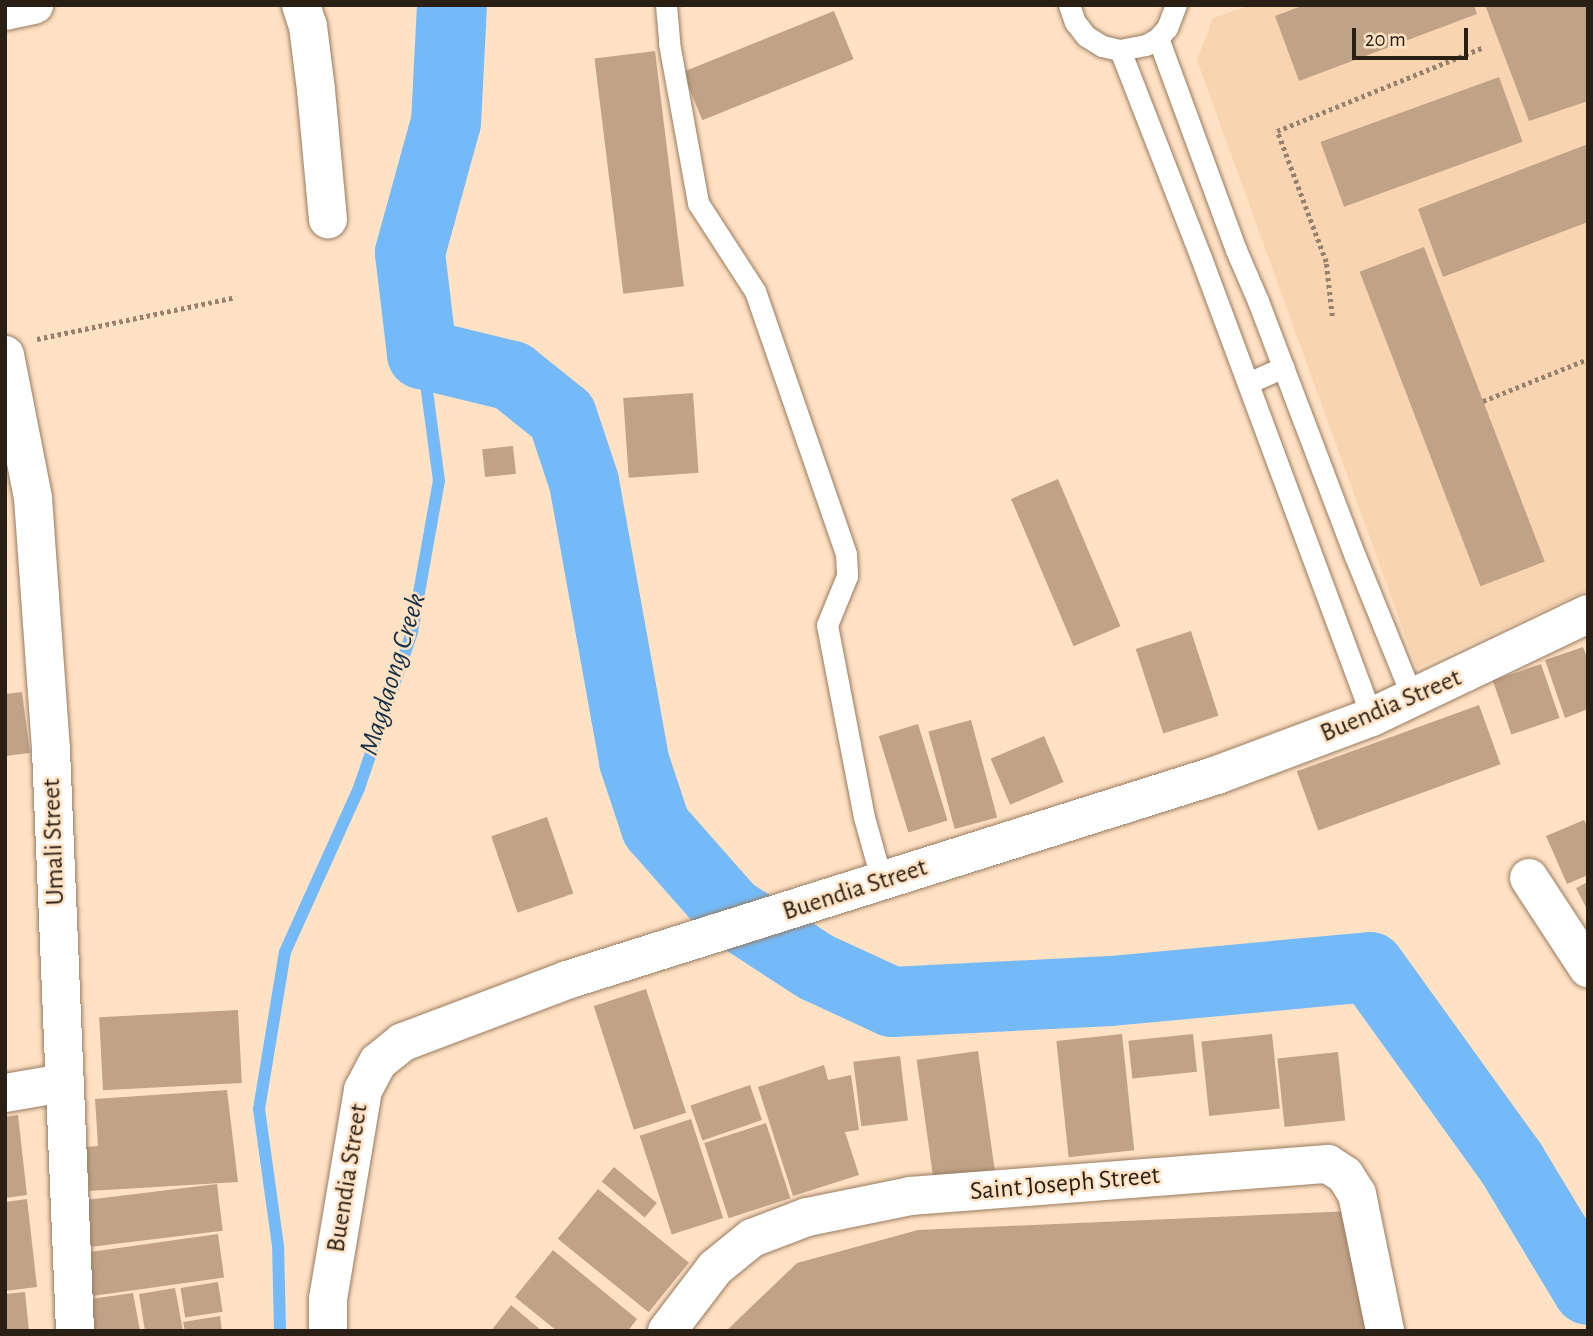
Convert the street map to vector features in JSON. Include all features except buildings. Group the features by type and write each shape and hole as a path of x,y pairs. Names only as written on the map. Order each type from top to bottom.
{"street":[{"path":"5,10 34,5"},
{"path":"302,5 308,26 316,90 328,219"},
{"name":"Umali Street","path":"19,348 51,750 75,1331"},
{"name":"Buendia Street","path":"328,1331 328,1299 355,1122 363,1090 378,1062 403,1042 431,1029 567,980 1216,775 1372,718 1588,614"},
{"path":"1530,878 1588,968"},
{"path":"5,1093 63,1083"},
{"name":"Saint Joseph Street","path":"667,1331 715,1268 751,1238 807,1217 911,1196 1328,1164 1345,1175 1357,1194 1385,1331"}],"lane":[{"path":"666,5 669,43 698,203 755,292 846,554 847,576 827,625 864,817 882,882"},
{"path":"1069,5 1074,22 1086,36 1101,46 1120,50 1146,45 1158,38 1167,27 1176,5"},
{"path":"1158,38 1236,250 1413,699"},
{"path":"1120,50 1200,255 1372,718"},
{"path":"1200,255 1236,250"},
{"path":"1248,383 1284,368"}],"path":[{"path":"1332,316 1326,262 1277,131 1484,47"},
{"path":"19,348 236,297"},
{"path":"1483,401 1588,359"}],"shaded area":[{"path":"1250,5 1588,5 1588,590 1417,668 1197,60 1213,18"}],"waterway":[{"path":"452,5 446,122 410,253 422,354 512,376 562,416 584,482 634,761 656,827 730,911 816,967 892,1002 1111,991 1370,967 1512,1164 1588,1290"},
{"name":"Magdaong Creek","path":"280,1331 278,1246 259,1109 285,952 359,788 412,632 439,481 422,354"}]}
